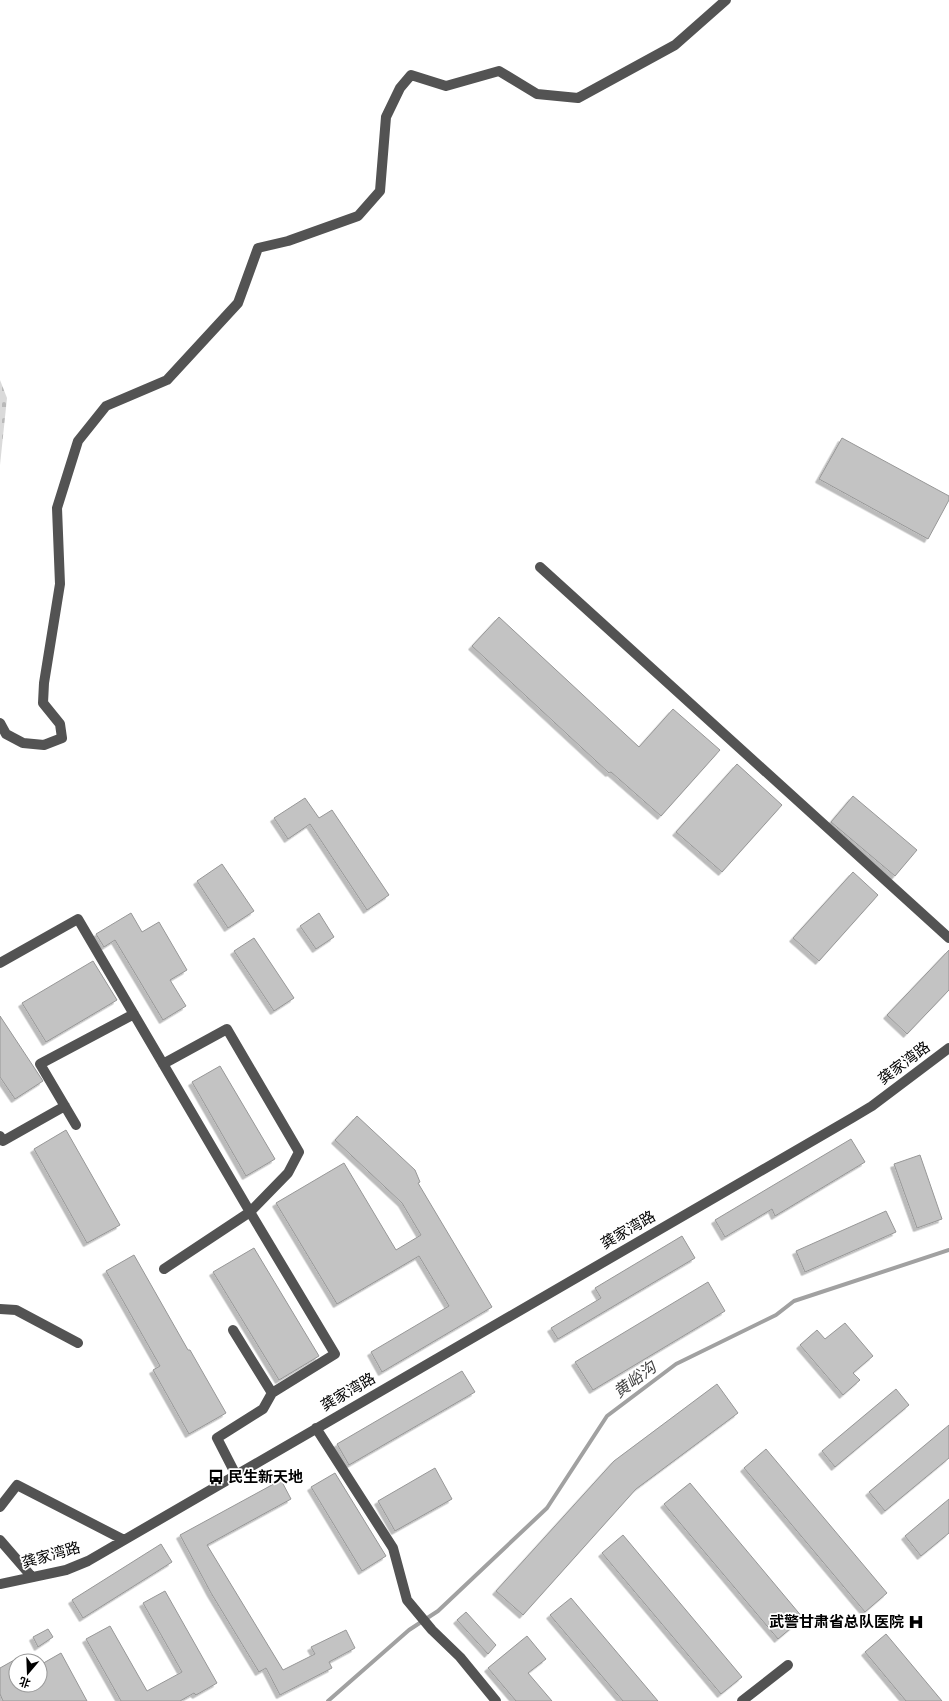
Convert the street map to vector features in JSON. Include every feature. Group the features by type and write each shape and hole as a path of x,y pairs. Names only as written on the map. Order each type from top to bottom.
{"street":[{"path":"0,723 6,734 23,743 44,745 62,738 60,724 43,703 44,683 60,584 57,508 78,442 106,406 167,380 238,303 258,248 288,240 358,216 380,191 386,117 400,88 411,75 446,86 499,71 536,94 578,98 676,45 726,0"},
{"path":"540,567 949,938"},
{"path":"0,963 78,919 335,1354 272,1393 263,1409 217,1438 236,1475"},
{"path":"76,1125 40,1064 134,1014"},
{"path":"163,1064 227,1029 299,1152 288,1173 250,1212 164,1269"},
{"name":"龚家湾路","path":"0,1584 66,1570 88,1561 859,1114 872,1106 949,1048"},
{"path":"0,1136 3,1141 64,1106"},
{"path":"0,1310 16,1310 78,1343"},
{"path":"233,1330 272,1393"},
{"name":"龚家湾路","path":"316,1428 393,1548 407,1600 432,1630 460,1657 491,1699"},
{"path":"0,1507 17,1485 124,1540"},
{"path":"0,1540 32,1577"},
{"path":"742,1701 788,1665"}],"green space":[{"path":"0,380 7,398 0,465"}],"building":[{"path":"842,438 949,496 949,500 928,539 819,479"},
{"path":"499,617 639,747 673,709 720,750 661,816 611,772 609,773 472,646"},
{"path":"737,764 782,805 722,872 676,832"},
{"path":"853,796 917,850 895,876 831,822"},
{"path":"305,798 319,818 332,810 389,895 367,910 310,824 288,839 274,818"},
{"path":"222,864 254,911 228,928 197,881"},
{"path":"853,872 878,895 819,961 793,938"},
{"path":"131,913 142,932 159,922 187,970 170,980 186,1006 163,1020 115,940 104,947 96,934"},
{"path":"319,913 334,937 316,949 300,926"},
{"path":"254,938 294,998 274,1011 234,951"},
{"path":"949,950 949,990 907,1034 887,1015"},
{"path":"93,961 117,1000 46,1042 22,1003"},
{"path":"0,1016 43,1081 15,1099 0,1077"},
{"path":"220,1066 275,1159 246,1176 192,1082"},
{"path":"357,1116 415,1170 420,1182 418,1183 492,1307 382,1372 371,1352 449,1306 419,1256 337,1304 276,1203 344,1163 396,1250 421,1235 402,1203 335,1140"},
{"path":"66,1130 120,1225 87,1243 34,1149"},
{"path":"851,1139 865,1162 775,1216 772,1209 725,1237 715,1220"},
{"path":"920,1155 942,1219 917,1228 894,1164"},
{"path":"886,1211 896,1232 805,1272 796,1251"},
{"path":"682,1236 695,1258 558,1339 551,1328 601,1298 595,1288"},
{"path":"254,1248 319,1356 279,1380 213,1272"},
{"path":"134,1255 226,1413 189,1434 153,1370 160,1366 106,1271"},
{"path":"708,1282 725,1311 593,1390 575,1362"},
{"path":"845,1323 873,1356 853,1373 860,1380 843,1395 800,1345 817,1330 825,1339"},
{"path":"462,1371 475,1392 349,1465 337,1444"},
{"path":"717,1384 738,1413 636,1489 523,1615 496,1591 614,1461"},
{"path":"896,1389 909,1405 835,1467 822,1451"},
{"path":"949,1425 949,1458 885,1511 869,1492"},
{"path":"766,1449 887,1593 865,1612 744,1468"},
{"path":"435,1468 452,1499 395,1531 378,1501"},
{"path":"335,1473 386,1556 362,1571 311,1487"},
{"path":"281,1480 291,1499 207,1545 283,1670 315,1654 311,1647 346,1630 355,1648 329,1662 332,1668 280,1695 266,1668 259,1672 211,1593 180,1535"},
{"path":"690,1483 803,1618 778,1639 664,1504"},
{"path":"949,1499 949,1533 921,1556 905,1536"},
{"path":"623,1535 742,1677 721,1694 602,1553"},
{"path":"161,1544 172,1562 83,1618 72,1600"},
{"path":"165,1591 217,1683 196,1695 194,1693 180,1701 121,1701 86,1639 110,1626 147,1691 182,1672 143,1603"},
{"path":"571,1598 658,1701 623,1701 550,1615"},
{"path":"466,1612 496,1645 488,1654 457,1620"},
{"path":"48,1629 53,1637 38,1647 33,1637"},
{"path":"886,1634 942,1701 906,1701 865,1652"},
{"path":"527,1636 546,1659 528,1673 552,1701 516,1701 488,1668"},
{"path":"61,1653 87,1701 3,1701 0,1694 0,1668 8,1664 8,1693 48,1693 48,1660"}],"waterway":[{"name":"黄峪沟","path":"328,1701 409,1630 438,1611 547,1508 607,1416 676,1364 776,1315 794,1301 949,1250"}],"place":[{"name":"民生新天地","path":"216,1477"},
{"name":"武警甘肃省总队医院","path":"916,1622"}]}
